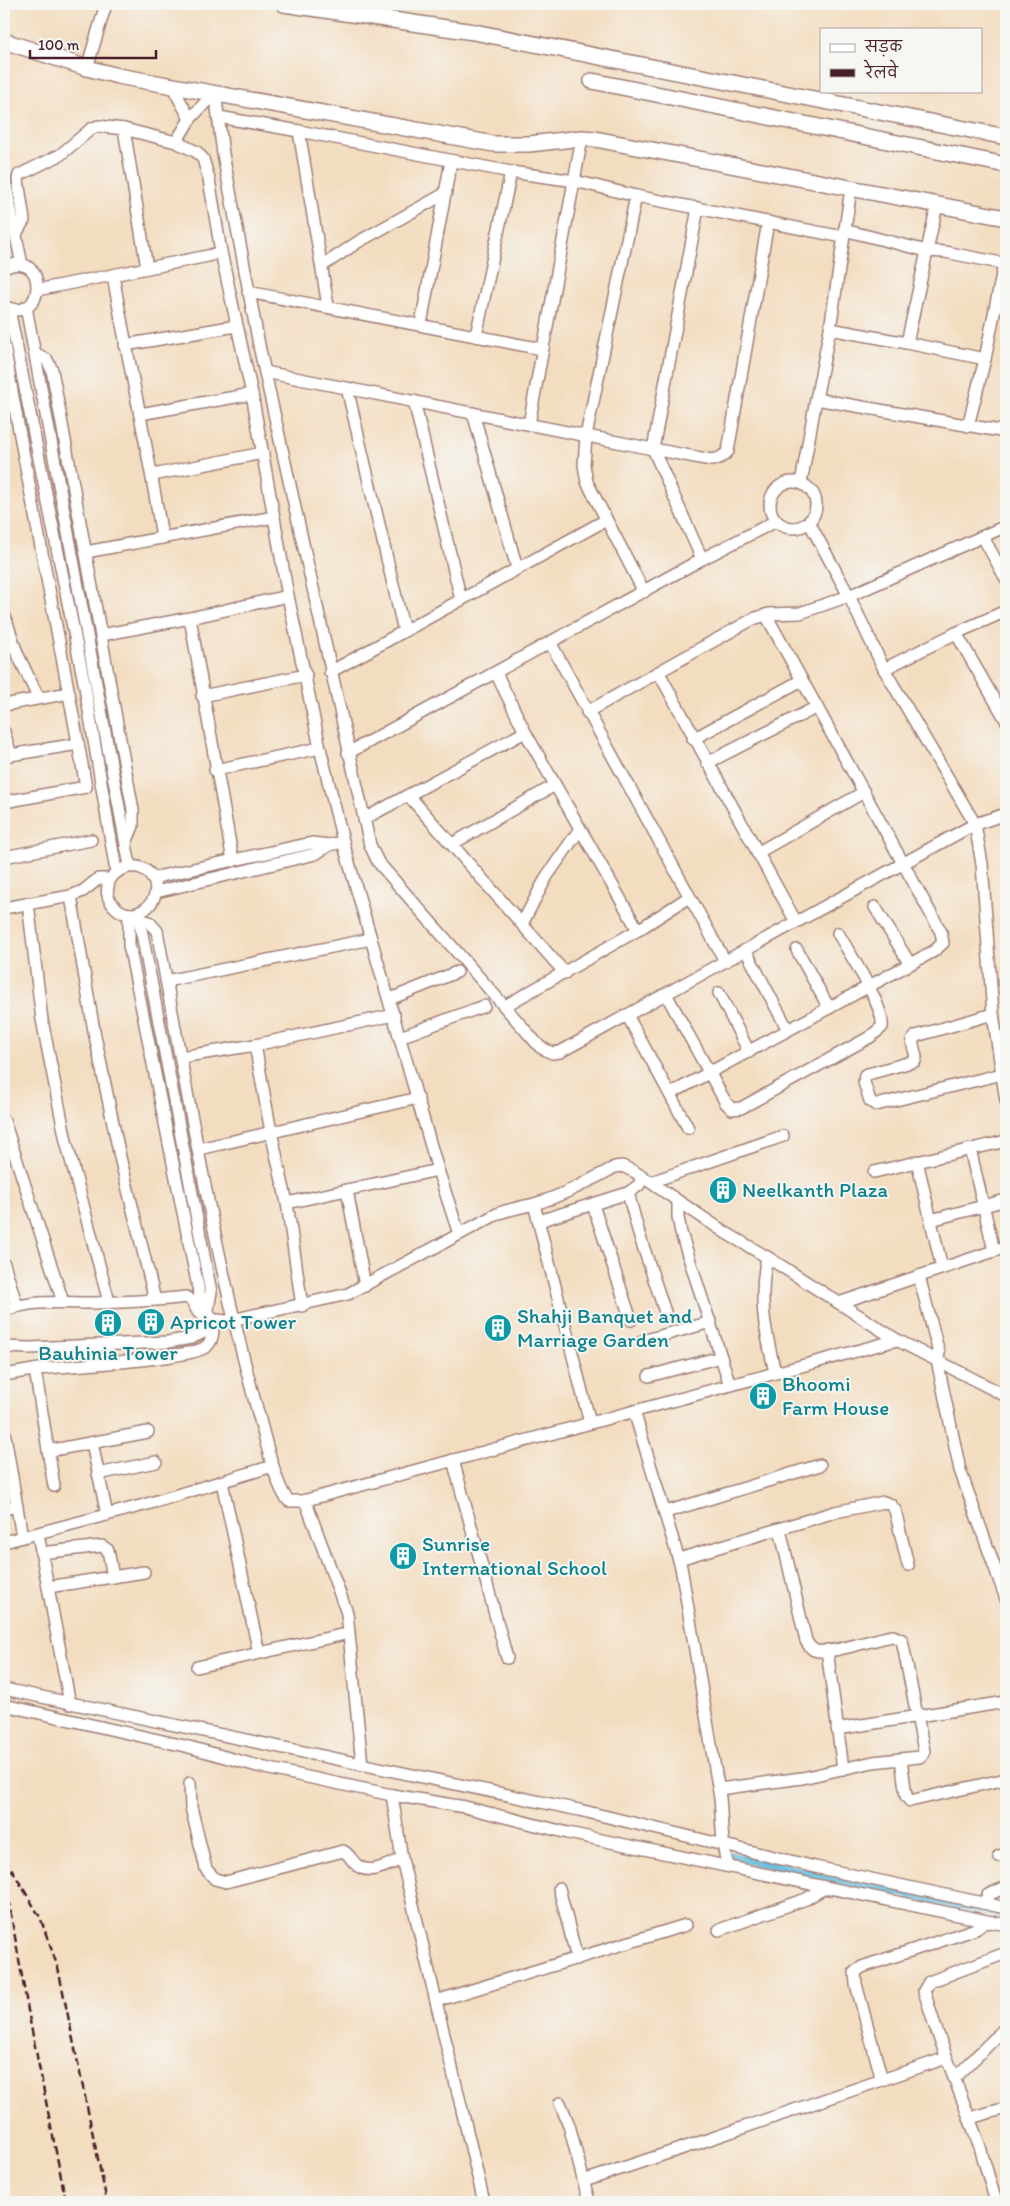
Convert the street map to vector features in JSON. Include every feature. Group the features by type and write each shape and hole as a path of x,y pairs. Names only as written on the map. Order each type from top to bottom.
{"main road":[{"path":"284,4 332,7 474,32 1006,137"},
{"path":"4,41 87,68 144,81 171,84 494,144 530,144 582,138 1006,218"},
{"path":"592,81 1006,165"}],"street":[{"path":"87,68 106,4"},
{"path":"171,84 190,119"},
{"path":"215,92 223,154 248,292 330,672 370,845 378,862 540,1047 552,1053 560,1052 975,824 1006,814"},
{"path":"176,142 190,119 215,92"},
{"path":"219,117 511,172 575,181 636,196 768,222 844,233 927,251 945,252 1005,264 985,359 968,426"},
{"path":"16,234 24,220 18,180 22,173 60,155 98,126 124,129 176,142 197,152 203,159 209,179 219,252 252,394 288,596 320,748 343,842 438,1170 459,1234"},
{"path":"124,129 146,262"},
{"path":"299,131 328,306"},
{"path":"529,424 582,138"},
{"path":"421,324 451,161"},
{"path":"476,336 511,172"},
{"path":"4,177 22,265"},
{"path":"801,483 830,329 851,189"},
{"path":"322,266 358,242 446,193"},
{"path":"636,196 586,436 584,473 606,520 644,592"},
{"path":"907,343 937,205"},
{"path":"698,208 653,449 702,559"},
{"path":"265,372 711,460 724,456 728,451 768,222"},
{"path":"38,286 146,262 207,251 219,252"},
{"path":"38,286 113,275 208,256 219,252"},
{"path":"4,266 22,265 30,270 38,286 33,302 26,307 18,310 6,308 85,687 113,875 107,893 109,901 120,912 149,922 157,931 233,1321 273,1466 285,1498 294,1502 305,1500 898,1340"},
{"path":"113,275 125,345 152,475 162,538"},
{"path":"248,292 421,324 542,350"},
{"path":"26,307 130,866"},
{"path":"125,345 236,326"},
{"path":"830,329 985,359"},
{"path":"4,345 26,474 86,787 4,802"},
{"path":"34,353 47,360 52,370 133,810 133,826 126,843"},
{"path":"347,388 404,631"},
{"path":"140,414 252,394"},
{"path":"816,399 1006,432"},
{"path":"414,401 461,600"},
{"path":"473,413 517,568"},
{"path":"152,475 263,453"},
{"path":"792,481 801,483 809,488 814,495 816,505 814,514 809,522 801,527 792,528 783,526 776,521 771,513 769,504 776,488 783,483 792,481"},
{"path":"86,552 274,517"},
{"path":"330,672 606,520"},
{"path":"348,753 551,644 702,559 776,521"},
{"path":"809,522 849,596 884,669 975,824 982,864 993,1014 1002,1050 1002,1074 1006,1101"},
{"path":"587,712 753,619 766,615 800,613 849,596 1006,526"},
{"path":"983,536 1006,579"},
{"path":"101,635 190,618 288,596"},
{"path":"884,669 956,633 1006,611"},
{"path":"4,614 17,653 38,697"},
{"path":"670,1094 939,948 943,943 944,937 766,615"},
{"path":"190,618 215,770 233,861"},
{"path":"956,633 1006,720"},
{"path":"551,644 725,961"},
{"path":"496,673 525,732 638,930"},
{"path":"659,673 693,739 796,922"},
{"path":"202,696 306,675"},
{"path":"693,739 802,680"},
{"path":"4,705 38,697 69,693"},
{"path":"707,763 817,707"},
{"path":"4,732 7,756 78,744"},
{"path":"364,819 525,732"},
{"path":"215,770 320,748"},
{"path":"452,844 555,785"},
{"path":"757,853 864,792"},
{"path":"409,796 565,973"},
{"path":"522,924 547,876 580,829"},
{"path":"4,857 91,840"},
{"path":"152,878 312,843 329,845 343,842"},
{"path":"156,892 315,854 329,845"},
{"path":"4,908 71,896 83,892 98,879 113,875 130,866 143,868 152,878 156,892 153,902 146,910 136,916 129,945 200,1297 209,1316 211,1340 208,1346 198,1350 144,1360 35,1370 4,1376"},
{"path":"83,892 107,893"},
{"path":"71,896 94,1031 118,1147 154,1300"},
{"path":"505,1006 638,930 689,897"},
{"path":"28,903 42,1020 66,1141 109,1302"},
{"path":"874,907 910,964"},
{"path":"666,994 726,1103 736,1109 870,1037 882,1027 883,1022 868,986 838,933"},
{"path":"166,981 371,939"},
{"path":"797,950 829,1008"},
{"path":"746,951 788,1030"},
{"path":"390,999 457,972"},
{"path":"719,993 749,1052"},
{"path":"400,1038 484,1006"},
{"path":"993,1014 916,1036 912,1041 916,1057 915,1061 865,1075 864,1082 870,1101 879,1104 1002,1074"},
{"path":"181,1057 255,1045 394,1015"},
{"path":"626,1015 688,1128"},
{"path":"255,1045 271,1132 287,1203 302,1306"},
{"path":"199,1149 418,1098"},
{"path":"4,1121 62,1302"},
{"path":"539,1221 628,1193 647,1179 783,1136"},
{"path":"874,1172 1006,1141"},
{"path":"970,1149 994,1251"},
{"path":"917,1161 942,1268"},
{"path":"4,1311 17,1306 62,1302 154,1300 186,1296 192,1301 198,1312 233,1321 302,1306 348,1294 509,1209 534,1204 567,1192 615,1167 627,1168 647,1179 726,1233 767,1256 898,1340 1006,1396"},
{"path":"287,1203 438,1170"},
{"path":"347,1190 365,1286"},
{"path":"628,1193 639,1234 665,1312"},
{"path":"931,1220 1006,1200"},
{"path":"678,1202 681,1233 730,1385"},
{"path":"534,1204 590,1423"},
{"path":"593,1205 631,1320"},
{"path":"839,1303 1006,1247"},
{"path":"767,1256 762,1286 762,1302 775,1372"},
{"path":"4,1264 17,1306"},
{"path":"919,1276 938,1349 937,1360 960,1470 1006,1599"},
{"path":"4,1347 168,1342 199,1336 204,1332 209,1316"},
{"path":"642,1341 711,1322"},
{"path":"649,1376 721,1356"},
{"path":"35,1370 54,1486"},
{"path":"634,1411 679,1559 719,1789 725,1854"},
{"path":"4,1430 8,1478 17,1506 22,1537"},
{"path":"48,1451 148,1432"},
{"path":"92,1443 107,1515"},
{"path":"453,1460 506,1658"},
{"path":"98,1474 156,1462"},
{"path":"666,1512 820,1465"},
{"path":"4,1542 107,1515 273,1466"},
{"path":"222,1482 259,1652"},
{"path":"305,1500 346,1613 362,1765"},
{"path":"679,1559 835,1512 888,1503 894,1510 908,1565"},
{"path":"4,1509 17,1506"},
{"path":"719,1789 802,1778 873,1762 919,1758 923,1754 924,1746 919,1716 903,1644 899,1637 889,1636 827,1650 814,1650 806,1641 780,1529"},
{"path":"38,1534 70,1704"},
{"path":"41,1553 102,1546 110,1554 113,1577"},
{"path":"48,1587 144,1572"},
{"path":"197,1666 341,1635"},
{"path":"827,1650 843,1769"},
{"path":"4,1689 579,1810 725,1854 832,1890"},
{"path":"837,1729 1006,1702"},
{"path":"4,1705 189,1747 265,1768 392,1795 465,1807 568,1833 815,1867 1006,1908"},
{"path":"189,1747 192,1730"},
{"path":"901,1759 906,1796 910,1802 1006,1779"},
{"path":"190,1783 191,1807 206,1869 210,1875 220,1881 238,1879 343,1851 348,1853 360,1868 370,1870 402,1859"},
{"path":"392,1795 402,1859 484,2202"},
{"path":"984,1903 988,1895 1006,1887"},
{"path":"559,1888 577,1959"},
{"path":"719,1930 806,1899 823,1889 1006,1925"},
{"path":"882,2080 856,1984 855,1972 862,1967 976,1929 983,1923 994,1922"},
{"path":"436,2001 686,1925"},
{"path":"996,2202 970,2118 925,2000 925,1987 929,1982 1006,1953"},
{"path":"954,2079 1006,2027"},
{"path":"584,2181 946,2058"},
{"path":"560,2103 569,2125 590,2202"},
{"path":"970,2118 1006,2108"}],"waterway":[{"path":"730,1856 1006,1915"}],"railway":[{"path":"5,1858 40,1917 58,1968 107,2202"},
{"path":"4,1875 29,2016 66,2202"}],"place":[{"name":"Neelkanth Plaza","path":"723,1190"},
{"name":"Apricot Tower","path":"151,1322"},
{"name":"Bauhinia Tower","path":"108,1323"},
{"name":"Shahji Banquet and Marriage Garden","path":"498,1328"},
{"name":"Bhoomi Farm House","path":"763,1396"},
{"name":"Sunrise International School","path":"403,1556"}]}
